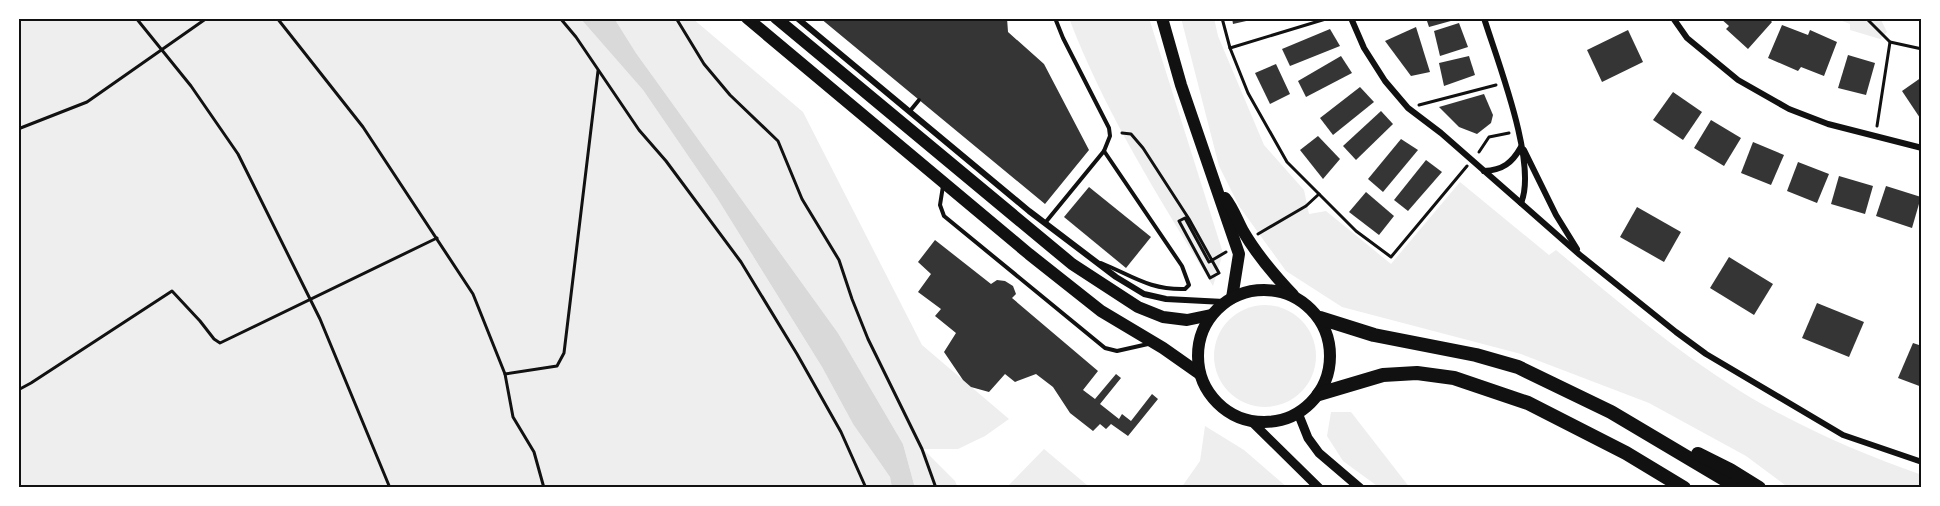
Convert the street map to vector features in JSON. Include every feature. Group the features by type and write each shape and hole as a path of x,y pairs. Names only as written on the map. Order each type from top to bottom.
{"highway":[{"path":"1320,318 1374,335 1476,355 1518,367 1611,412 1739,488"},
{"path":"1319,394 1383,375 1417,373 1454,378 1528,403 1626,453 1684,488"},
{"path":"1654,436 1709,459 1759,488"}],"main road":[{"path":"747,18 1029,254 1101,311 1154,342 1200,374"},
{"path":"776,18 1072,264 1138,307 1163,317 1187,320 1210,315"},
{"path":"1162,18 1181,85 1239,254 1228,300"},
{"path":"1216,188 1230,205 1243,230 1270,271 1320,318 1329,343 1329,369 1319,394 1298,413 1276,421 1252,422 1229,413 1211,396 1200,374 1197,354 1201,334 1210,315 1240,293 1275,290 1293,295"}],"street":[{"path":"797,18 1045,223 1116,278 1144,294 1166,299 1228,300"},
{"path":"1351,18 1364,48 1385,81 1408,108 1472,160 1580,255 1676,332 1706,354 1843,435 1922,462"},
{"path":"1484,18 1519,130 1526,165 1525,195 1521,203"},
{"path":"1673,18 1687,38 1738,80 1789,109 1828,124 1919,146"},
{"path":"1484,171 1502,168 1509,164 1522,147"},
{"path":"1522,147 1556,215 1580,255"},
{"path":"1298,413 1308,438 1319,453 1360,488"},
{"path":"1252,422 1319,488"}],"lane":[{"path":"1045,223 1104,151 1110,136 1109,128 1055,18"},
{"path":"909,112 919,100"},
{"path":"1093,260 1154,287 1185,289 1189,285 1182,266 1104,151"},
{"path":"944,183 940,205 944,216 1105,348 1117,351 1154,342"}],"path":[{"path":"136,18 191,86 238,154 320,319 390,488"},
{"path":"18,129 87,102 207,18"},
{"path":"277,18 363,127 473,294 505,374 513,417 534,452 544,488"},
{"path":"560,18 576,37 639,130 673,170 741,262 841,432 866,488"},
{"path":"676,18 704,64 730,95 778,141 802,199 839,260 868,339 922,449 936,488"},
{"path":"1222,18 1230,48 1248,93 1287,162 1356,231 1392,257 1489,137 1519,130"},
{"path":"1230,48 1329,18"},
{"path":"1866,18 1890,42 1922,49"},
{"path":"1887,138 1887,129 1877,126 1890,42"},
{"path":"505,374 557,366 564,353 598,69"},
{"path":"1408,108 1504,83"},
{"path":"1122,132 1131,134 1143,148 1190,219 1213,261 1219,273 1210,278 1179,221 1185,218 1213,261"},
{"path":"1306,206 1319,194"},
{"path":"18,390 172,291 220,343 437,238"}],"shaded area":[{"path":"18,18 580,18 643,90 717,198 822,367 853,424 890,477 892,488 18,488"},
{"path":"580,18 614,18 636,53 838,333 903,444 915,488 892,488 890,477 853,424 822,367 717,198 643,90"},
{"path":"614,18 692,18 803,112 922,345 1009,419 985,436 958,449 923,449 955,481 958,488 915,488 903,444 838,333 636,53"},
{"path":"1069,18 1149,18 1223,253 1213,286 1116,122"},
{"path":"1181,18 1214,18 1218,36 1264,145 1304,190 1309,214 1326,211 1391,264 1460,182 1549,255 1556,250 1645,324 1740,391 1806,427 1876,458 1922,475 1922,488 1789,488 1746,456 1649,403 1521,354 1342,307 1286,271 1239,206 1219,166"},
{"path":"1835,18 1880,18 1887,32 1880,39 1850,30 1850,24"},
{"path":"1265,305 1294,313 1308,327 1316,356 1308,385 1294,399 1265,407 1236,399 1222,385 1214,356 1222,327 1236,313"},
{"path":"1331,412 1351,412 1410,488 1380,488 1343,461 1327,436"},
{"path":"1205,426 1244,450 1288,488 1181,488 1200,461"},
{"path":"1044,449 1087,485 1096,488 1006,488"}],"building":[{"path":"820,18 1007,18 1008,32 1044,64 1089,150 1045,204"},
{"path":"1232,18 1255,18 1255,19 1233,24"},
{"path":"1426,18 1458,18 1458,19 1429,27"},
{"path":"1720,18 1768,18 1772,22 1748,49 1726,29 1729,26"},
{"path":"1459,23 1468,47 1440,56 1434,31"},
{"path":"1782,25 1808,35 1810,30 1837,42 1824,76 1801,67 1798,71 1768,58"},
{"path":"1416,27 1430,72 1411,76 1385,41"},
{"path":"1330,29 1340,46 1290,66 1282,49"},
{"path":"1628,30 1643,62 1602,82 1587,50"},
{"path":"1848,55 1875,63 1866,95 1838,88"},
{"path":"1341,56 1352,73 1306,97 1298,81"},
{"path":"1469,56 1475,75 1444,86 1439,63"},
{"path":"1276,64 1290,94 1270,104 1255,73"},
{"path":"1922,77 1922,121 1902,91"},
{"path":"1360,87 1374,102 1333,135 1320,118"},
{"path":"1673,92 1702,112 1683,140 1653,120"},
{"path":"1484,94 1493,115 1491,123 1477,134 1459,127 1439,107"},
{"path":"1381,111 1393,124 1356,160 1343,146"},
{"path":"1711,120 1741,138 1724,166 1694,148"},
{"path":"1318,136 1340,159 1323,179 1300,150"},
{"path":"1401,139 1418,150 1383,192 1368,179"},
{"path":"1753,142 1784,155 1771,185 1741,173"},
{"path":"1426,160 1442,172 1408,211 1394,200"},
{"path":"1798,162 1829,174 1817,203 1787,191"},
{"path":"1839,176 1873,186 1865,214 1831,204"},
{"path":"1886,186 1921,197 1912,228 1876,216"},
{"path":"1089,187 1151,237 1126,268 1064,217"},
{"path":"1366,192 1394,216 1379,235 1349,212"},
{"path":"1637,207 1681,232 1664,262 1620,237"},
{"path":"935,240 991,284 997,280 1005,281 1013,286 1016,294 1012,298 1098,371 1083,390 1095,399 1116,374 1121,378 1100,404 1119,419 1122,414 1131,421 1152,394 1158,399 1128,436 1111,424 1106,429 1100,424 1093,431 1070,413 1053,387 1036,374 1015,382 1005,374 989,392 971,387 963,380 944,352 956,333 935,316 941,309 918,292 931,274 918,262"},
{"path":"1729,257 1773,284 1754,315 1710,288"},
{"path":"1817,303 1864,322 1849,357 1802,338"},
{"path":"1913,343 1922,346 1922,387 1898,378"}]}
